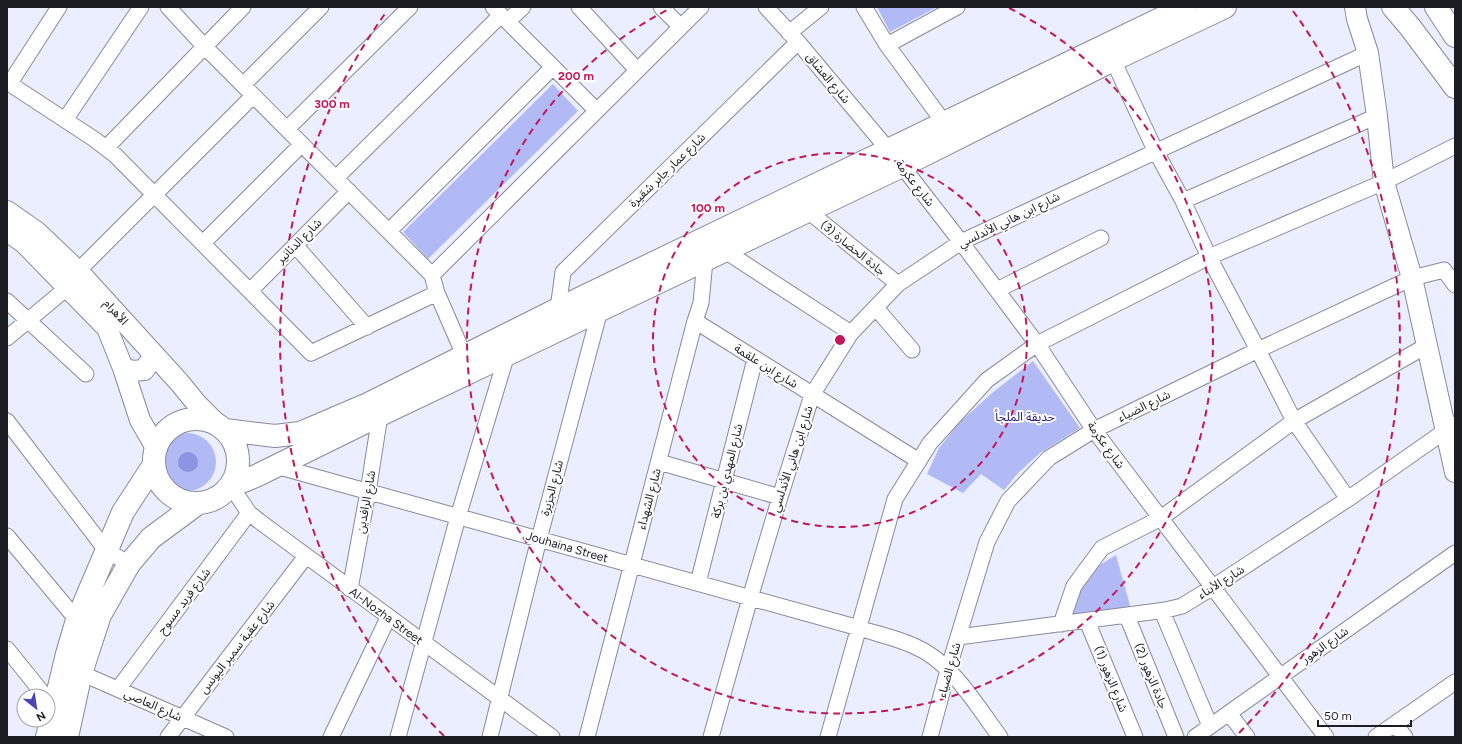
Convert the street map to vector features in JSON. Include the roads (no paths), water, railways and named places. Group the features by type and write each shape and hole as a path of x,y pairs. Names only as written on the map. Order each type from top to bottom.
{"highway":[{"path":"232,484 244,481 276,466 380,414 808,211 896,158 945,124 1185,7"},
{"path":"54,688 67,654 77,620 123,512 154,456 165,431 181,421 199,418 221,426 275,436 300,433 368,404 558,309 1113,60 1225,7"},
{"path":"1393,7 1455,87"},
{"path":"1436,7 1455,36"},
{"path":"154,456 158,481 168,493 181,502 197,504 210,501 221,495 232,484 238,468 238,454 234,441 221,426"},
{"path":"67,737 81,673 100,615 129,564 151,538 197,504"}],"main road":[{"path":"1355,7 1357,19 1368,53 1384,182 1412,278 1426,346 1452,437 1455,472"},
{"name":"الأهرام","path":"7,211 37,232 73,279 107,328 123,368 140,420 154,456"},
{"name":"الأهرام","path":"7,231 73,279 151,351 197,404 221,426"},
{"path":"123,368 133,372 144,370 152,359 151,351"}],"street":[{"path":"59,7 8,82 115,155 311,352 438,293"},
{"path":"65,120 141,7"},
{"path":"168,7 204,46 432,275 464,356"},
{"path":"106,148 242,7"},
{"path":"7,338 28,321 73,279 155,195 321,7"},
{"path":"287,129 410,7"},
{"path":"336,178 501,14 522,7"},
{"path":"579,7 637,70"},
{"path":"661,7 681,26"},
{"path":"432,275 701,7"},
{"name":"شارع العشاق","path":"766,7 896,158"},
{"name":"شارع عمار جابر شقيرة","path":"558,309 563,272 794,38 820,7"},
{"path":"864,7 887,45 945,124"},
{"path":"887,45 957,7"},
{"path":"501,14 596,110"},
{"name":"شارع ابن هاني الأندلسي","path":"711,737 750,598 812,395 851,333 898,284 961,242 1155,150 1368,53"},
{"path":"1113,60 1155,150 1294,421 1348,499"},
{"path":"389,231 553,67"},
{"path":"1183,202 1377,116"},
{"path":"202,243 302,144"},
{"path":"828,737 895,499 930,443 987,380 1037,344 1209,257 1384,182 1455,146"},
{"name":"شارع عكرمة","path":"896,158 1037,344 1094,430 1326,737"},
{"name":"شارع الدنانير","path":"250,290 349,191"},
{"name":"جادة الحضارة (3)","path":"808,211 898,284"},
{"path":"997,290 1101,238"},
{"path":"295,245 366,327"},
{"path":"725,251 851,333"},
{"name":"شارع الشهداء","path":"587,737 695,321 701,304 705,260"},
{"name":"شارع الضياء","path":"930,737 986,542 1008,501 1050,458 1094,430 1258,350 1412,278 1444,270 1455,285"},
{"path":"7,301 86,374"},
{"path":"876,308 912,350"},
{"name":"شارع الجزيرة","path":"490,737 539,539 600,310"},
{"name":"شارع ابن علقمة","path":"695,321 919,461"},
{"path":"1061,624 1074,586 1102,548 1161,518 1294,421 1426,346"},
{"path":"398,737 458,517 507,354"},
{"name":"شارع المهدي بن بركة","path":"698,583 755,359"},
{"name":"شارع الرافدين","path":"350,589 368,492 380,414"},
{"path":"7,421 106,550 129,564"},
{"name":"شارع الأبناء","path":"958,637 1127,616 1162,611 1182,606 1214,588 1348,499 1452,437"},
{"path":"659,462 780,497"},
{"name":"Jouhaina Street","path":"276,466 859,628 915,646 940,661 966,690 1000,737"},
{"name":"Al-Nozha Street","path":"232,484 249,513 388,618 552,737"},
{"name":"شارع فريد مسوح","path":"118,688 249,513"},
{"path":"7,536 77,620"},
{"name":"شارع الزهور","path":"1195,737 1455,553"},
{"name":"شارع عقبة سمير اليونس","path":"168,737 306,556"},
{"path":"1162,611 1210,726"},
{"name":"جادة الزهور (2)","path":"1127,616 1176,737"},
{"path":"331,737 388,618"},
{"name":"شارع الزهور (1)","path":"1087,621 1135,737"},
{"path":"7,649 38,688"},
{"name":"شارع العاصي","path":"81,673 118,688 226,737"},
{"path":"1376,737 1455,682"},
{"path":"1229,713 1247,737"},
{"path":"1395,724 1406,737"}],"park label":[{"name":"حديقة الملجأ","path":"1025,417"}]}
